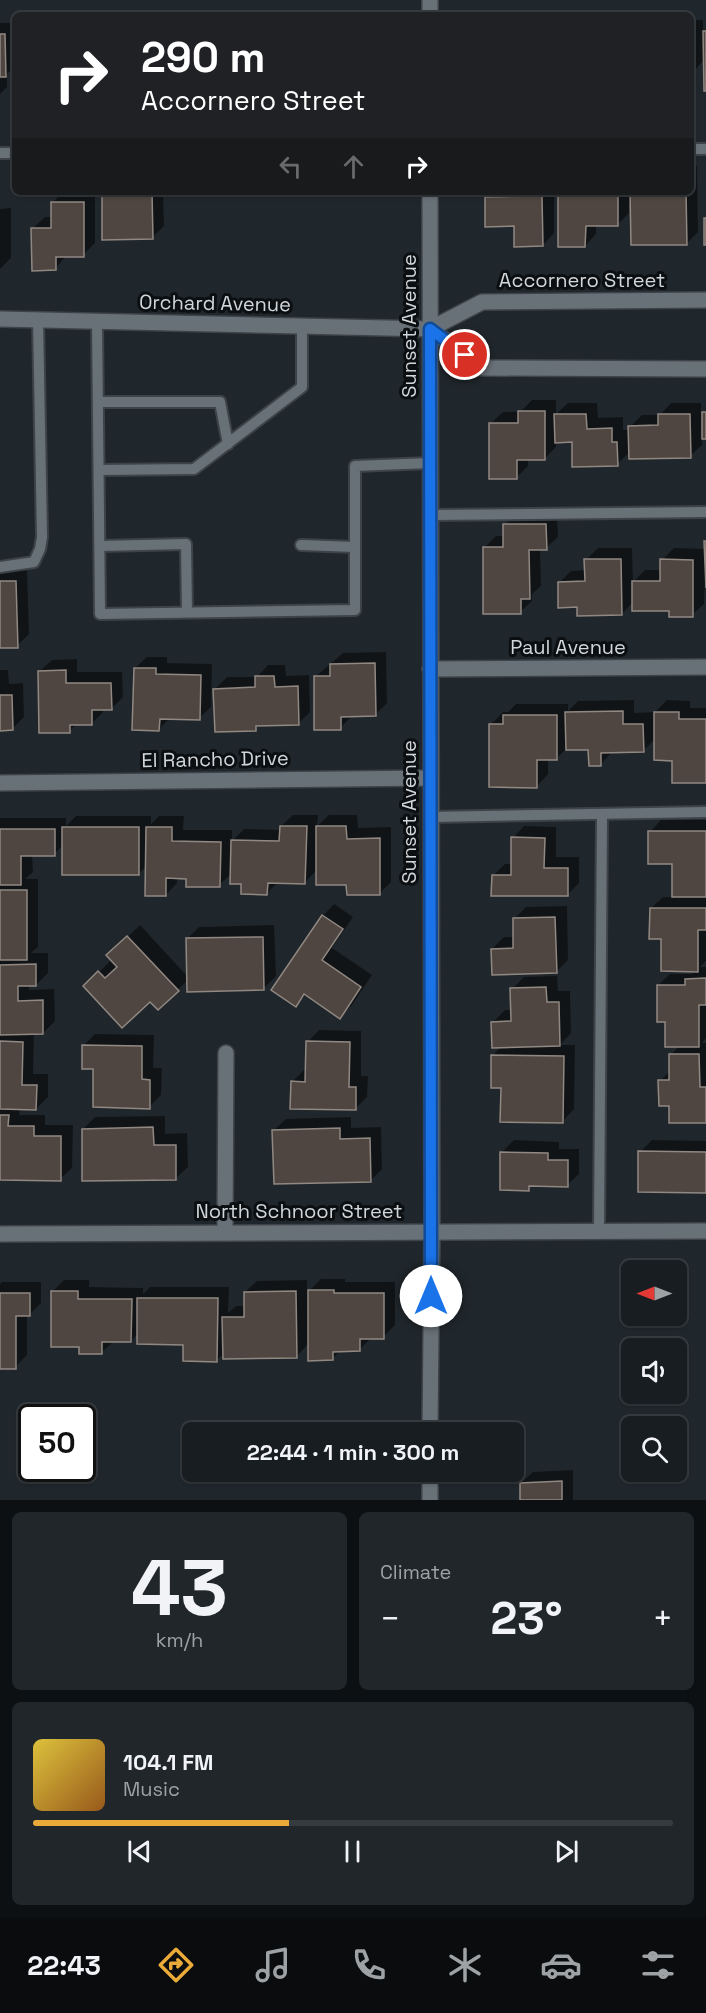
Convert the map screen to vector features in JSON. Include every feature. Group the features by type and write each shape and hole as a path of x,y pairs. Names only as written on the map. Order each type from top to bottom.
{"street":[{"name":"Sunset Avenue","path":"430,195 432,1231 430,1422"},
{"name":"Accornero Street","path":"430,329 482,302 706,300"},
{"name":"Orchard Avenue","path":"0,319 430,329"},
{"path":"430,329 482,368 706,369"},
{"name":"Paul Avenue","path":"430,669 706,667"},
{"name":"El Rancho Drive","path":"0,783 430,778"},
{"path":"225,1232 226,1053"},
{"name":"North Schnoor Street","path":"0,1233 706,1230"},
{"path":"430,1482 430,1500"}],"lane":[{"path":"0,567 34,562 42,537 38,320"},
{"path":"97,321 100,614 355,610 355,466 430,463"},
{"path":"99,470 194,469 302,387 302,326"},
{"path":"98,402 220,402 228,444"},
{"path":"430,515 706,512"},
{"path":"99,546 186,544 187,612"},
{"path":"301,545 355,547"},
{"path":"430,817 706,813"},
{"path":"599,1230 602,814"}],"building":[{"path":"703,31 706,31 706,91 704,91"},
{"path":"0,34 5,34 6,77 0,77"},
{"path":"102,195 152,195 153,239 102,240"},
{"path":"558,195 618,195 618,226 586,226 585,247 558,247"},
{"path":"630,195 686,195 687,245 631,245"},
{"path":"542,196 543,246 514,247 514,226 485,227 485,197"},
{"path":"51,202 84,202 84,257 56,257 56,270 32,271 31,228 51,228"},
{"path":"704,218 706,218 706,245 704,245"},
{"path":"518,411 545,411 545,460 517,460 517,479 489,479 489,423 518,423"},
{"path":"702,412 706,412 706,439 702,439"},
{"path":"554,414 586,414 587,429 612,428 612,442 617,442 618,466 572,467 572,442 555,443"},
{"path":"658,414 690,414 691,458 629,459 628,426 658,425"},
{"path":"503,524 546,524 547,550 529,550 530,599 521,599 521,614 483,614 483,547 503,547"},
{"path":"704,541 706,541 706,588"},
{"path":"584,559 621,559 622,615 577,616 577,607 558,608 558,582 585,581"},
{"path":"660,559 693,560 693,617 669,617 669,611 632,611 632,581 660,581"},
{"path":"0,581 16,581 18,648 0,648"},
{"path":"375,663 376,716 341,717 341,730 314,730 314,676 330,676 330,664"},
{"path":"134,668 156,668 156,674 201,675 200,720 160,719 159,731 132,730"},
{"path":"66,670 66,683 111,683 112,710 92,710 92,725 70,725 70,733 39,733 38,671"},
{"path":"255,676 274,676 275,687 298,686 299,725 256,726 256,731 215,732 213,689 255,687"},
{"path":"0,695 12,695 13,730 0,731"},
{"path":"623,711 623,724 643,724 644,752 601,753 601,766 589,766 588,750 566,750 565,712"},
{"path":"654,712 679,712 679,719 706,719 706,783 672,783 672,761 654,760"},
{"path":"503,715 557,715 557,760 537,760 537,788 489,787 489,724 503,724"},
{"path":"280,826 307,826 305,884 268,883 267,895 241,894 241,884 230,884 231,840 279,841"},
{"path":"316,826 346,826 347,839 380,838 380,895 347,895 346,885 316,885"},
{"path":"62,827 139,827 139,875 62,875"},
{"path":"146,827 172,827 172,841 221,842 220,887 186,887 186,879 166,878 166,896 145,896"},
{"path":"0,829 55,829 55,856 21,856 21,885 0,885"},
{"path":"648,831 706,831 706,897 672,897 672,864 648,864"},
{"path":"511,837 545,838 544,868 568,868 568,896 491,896 492,875 511,875"},
{"path":"0,890 27,890 27,960 0,960"},
{"path":"650,908 706,908 706,930 698,930 698,972 661,971 661,939 649,939"},
{"path":"322,915 343,929 322,960 361,987 340,1019 304,994 296,1007 271,990"},
{"path":"555,917 557,973 492,975 491,949 513,948 513,918"},
{"path":"127,936 179,991 158,1010 150,1002 122,1028 83,986 98,971 105,978 117,967 106,955"},
{"path":"263,937 264,990 187,992 186,938"},
{"path":"36,964 36,986 18,986 18,1001 43,1000 43,1034 0,1035 0,965"},
{"path":"706,978 706,1005 699,1005 699,1047 665,1047 665,1022 657,1022 657,985 685,985 685,979"},
{"path":"546,987 547,1002 559,1002 560,1046 492,1048 491,1022 511,1021 510,988"},
{"path":"0,1041 23,1042 22,1085 37,1085 36,1110 0,1109"},
{"path":"306,1041 350,1042 349,1087 356,1087 356,1110 290,1109 291,1081 305,1082"},
{"path":"82,1045 142,1046 142,1079 150,1080 150,1109 93,1107 93,1069 82,1069"},
{"path":"669,1054 699,1054 700,1087 706,1087 706,1123 669,1123 669,1106 659,1106 658,1080 669,1080"},
{"path":"491,1055 564,1056 563,1123 500,1122 501,1088 491,1088"},
{"path":"0,1115 9,1115 8,1126 34,1126 34,1136 61,1136 61,1181 0,1180"},
{"path":"153,1127 154,1145 176,1145 176,1180 82,1181 82,1129"},
{"path":"340,1128 340,1139 370,1138 371,1182 274,1184 272,1130"},
{"path":"638,1151 706,1152 706,1193 638,1192"},
{"path":"500,1152 548,1153 548,1160 568,1160 568,1187 529,1186 529,1191 500,1190"},
{"path":"308,1290 334,1290 334,1293 384,1293 384,1339 360,1339 360,1351 333,1352 333,1360 308,1361"},
{"path":"51,1291 78,1291 78,1299 132,1299 131,1342 102,1342 102,1354 79,1354 79,1347 51,1347"},
{"path":"296,1291 297,1358 223,1359 222,1317 244,1317 244,1292"},
{"path":"0,1293 30,1293 30,1316 16,1316 16,1369 0,1369"},
{"path":"137,1298 218,1298 217,1362 183,1361 183,1345 137,1344"},
{"path":"562,1481 562,1500 520,1500 520,1483"}],"route":[{"path":"431,1296 430,329 465,355"}]}
